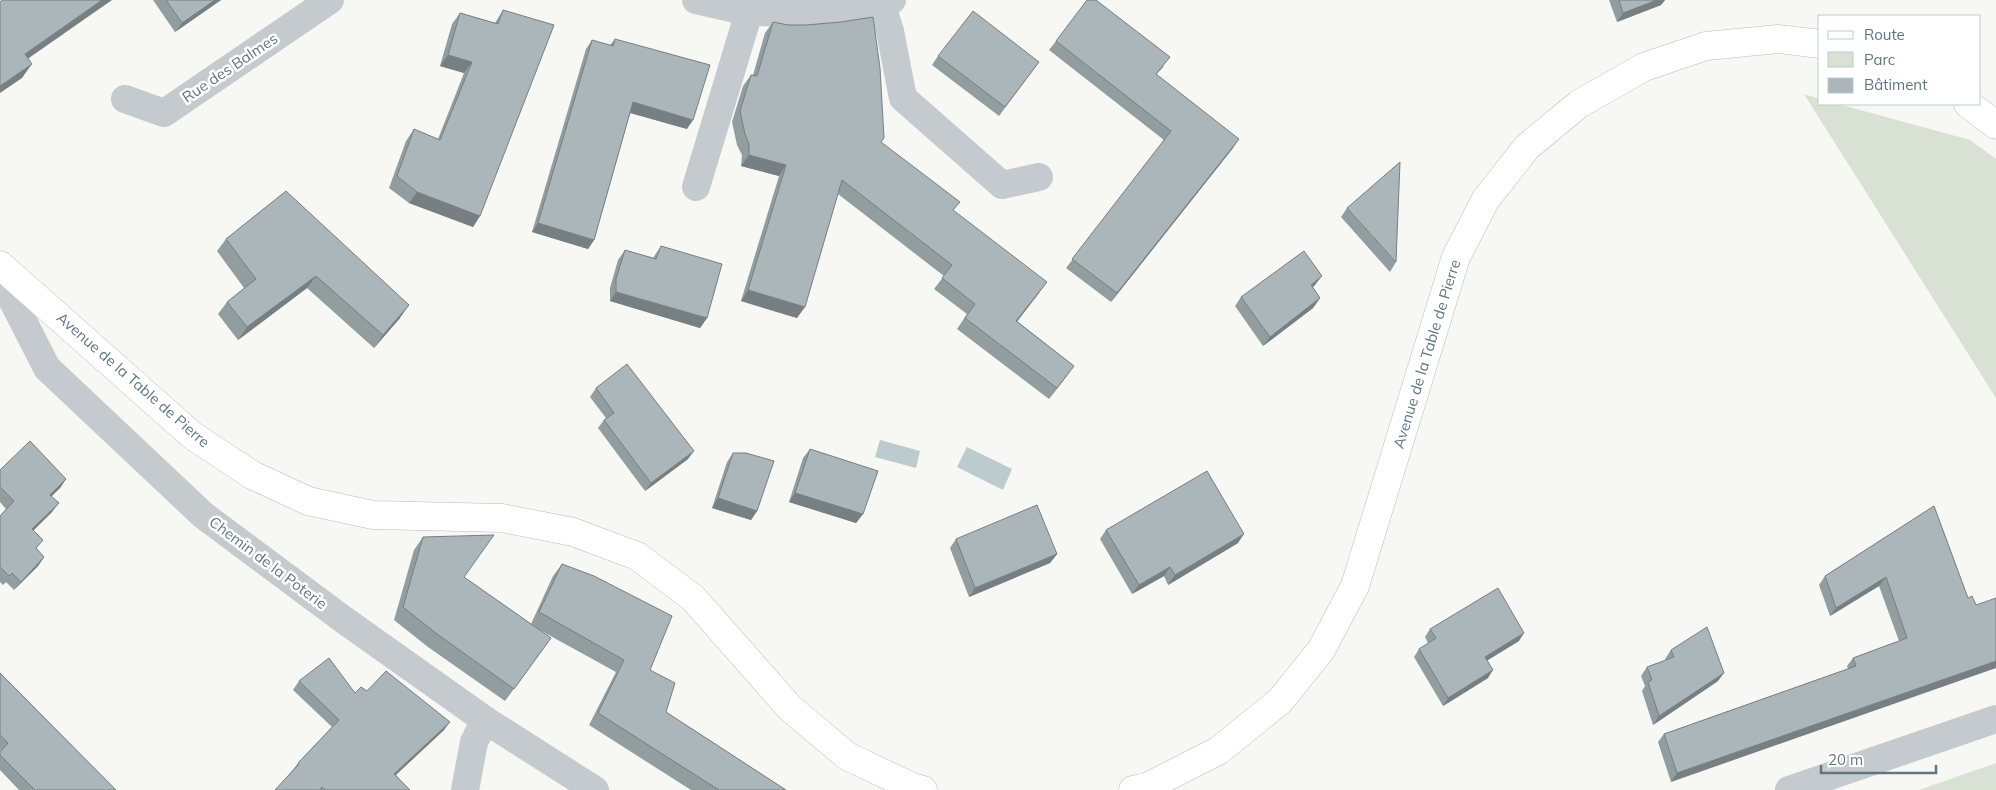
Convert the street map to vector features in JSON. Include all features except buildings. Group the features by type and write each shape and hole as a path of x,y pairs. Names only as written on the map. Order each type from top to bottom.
{"main road":[{"name":"Avenue de la Table de Pierre","path":"1133,790 1147,787 1218,751 1280,701 1321,650 1355,586 1456,257 1486,199 1527,147 1579,104 1644,67 1706,46 1778,39 1818,44"},
{"path":"1969,105 1996,125"},
{"name":"Avenue de la Table de Pierre","path":"0,265 193,436 252,475 308,501 373,515 502,518 574,532 637,556 693,598 790,708 847,756 912,787 923,790"}],"street":[{"name":"Rue des Balmes","path":"126,100 164,112 330,0"},
{"path":"696,0 748,12 814,13 887,3 890,31 903,98 1002,185 1039,177"},
{"path":"696,187 748,12"},
{"name":"Chemin de la Poterie","path":"0,276 47,368 203,515 344,620 485,720 595,790"},
{"path":"1789,790 1996,719"},
{"path":"465,790 474,742 485,720"}],"green space":[{"path":"1804,94 1818,98 1818,105 1842,105 1970,140 1996,159 1996,398"},
{"path":"1996,763 1996,790 1919,790"}],"shaded area":[{"path":"880,440 920,451 916,468 875,457"},
{"path":"967,447 1012,469 1003,490 957,467"}]}
